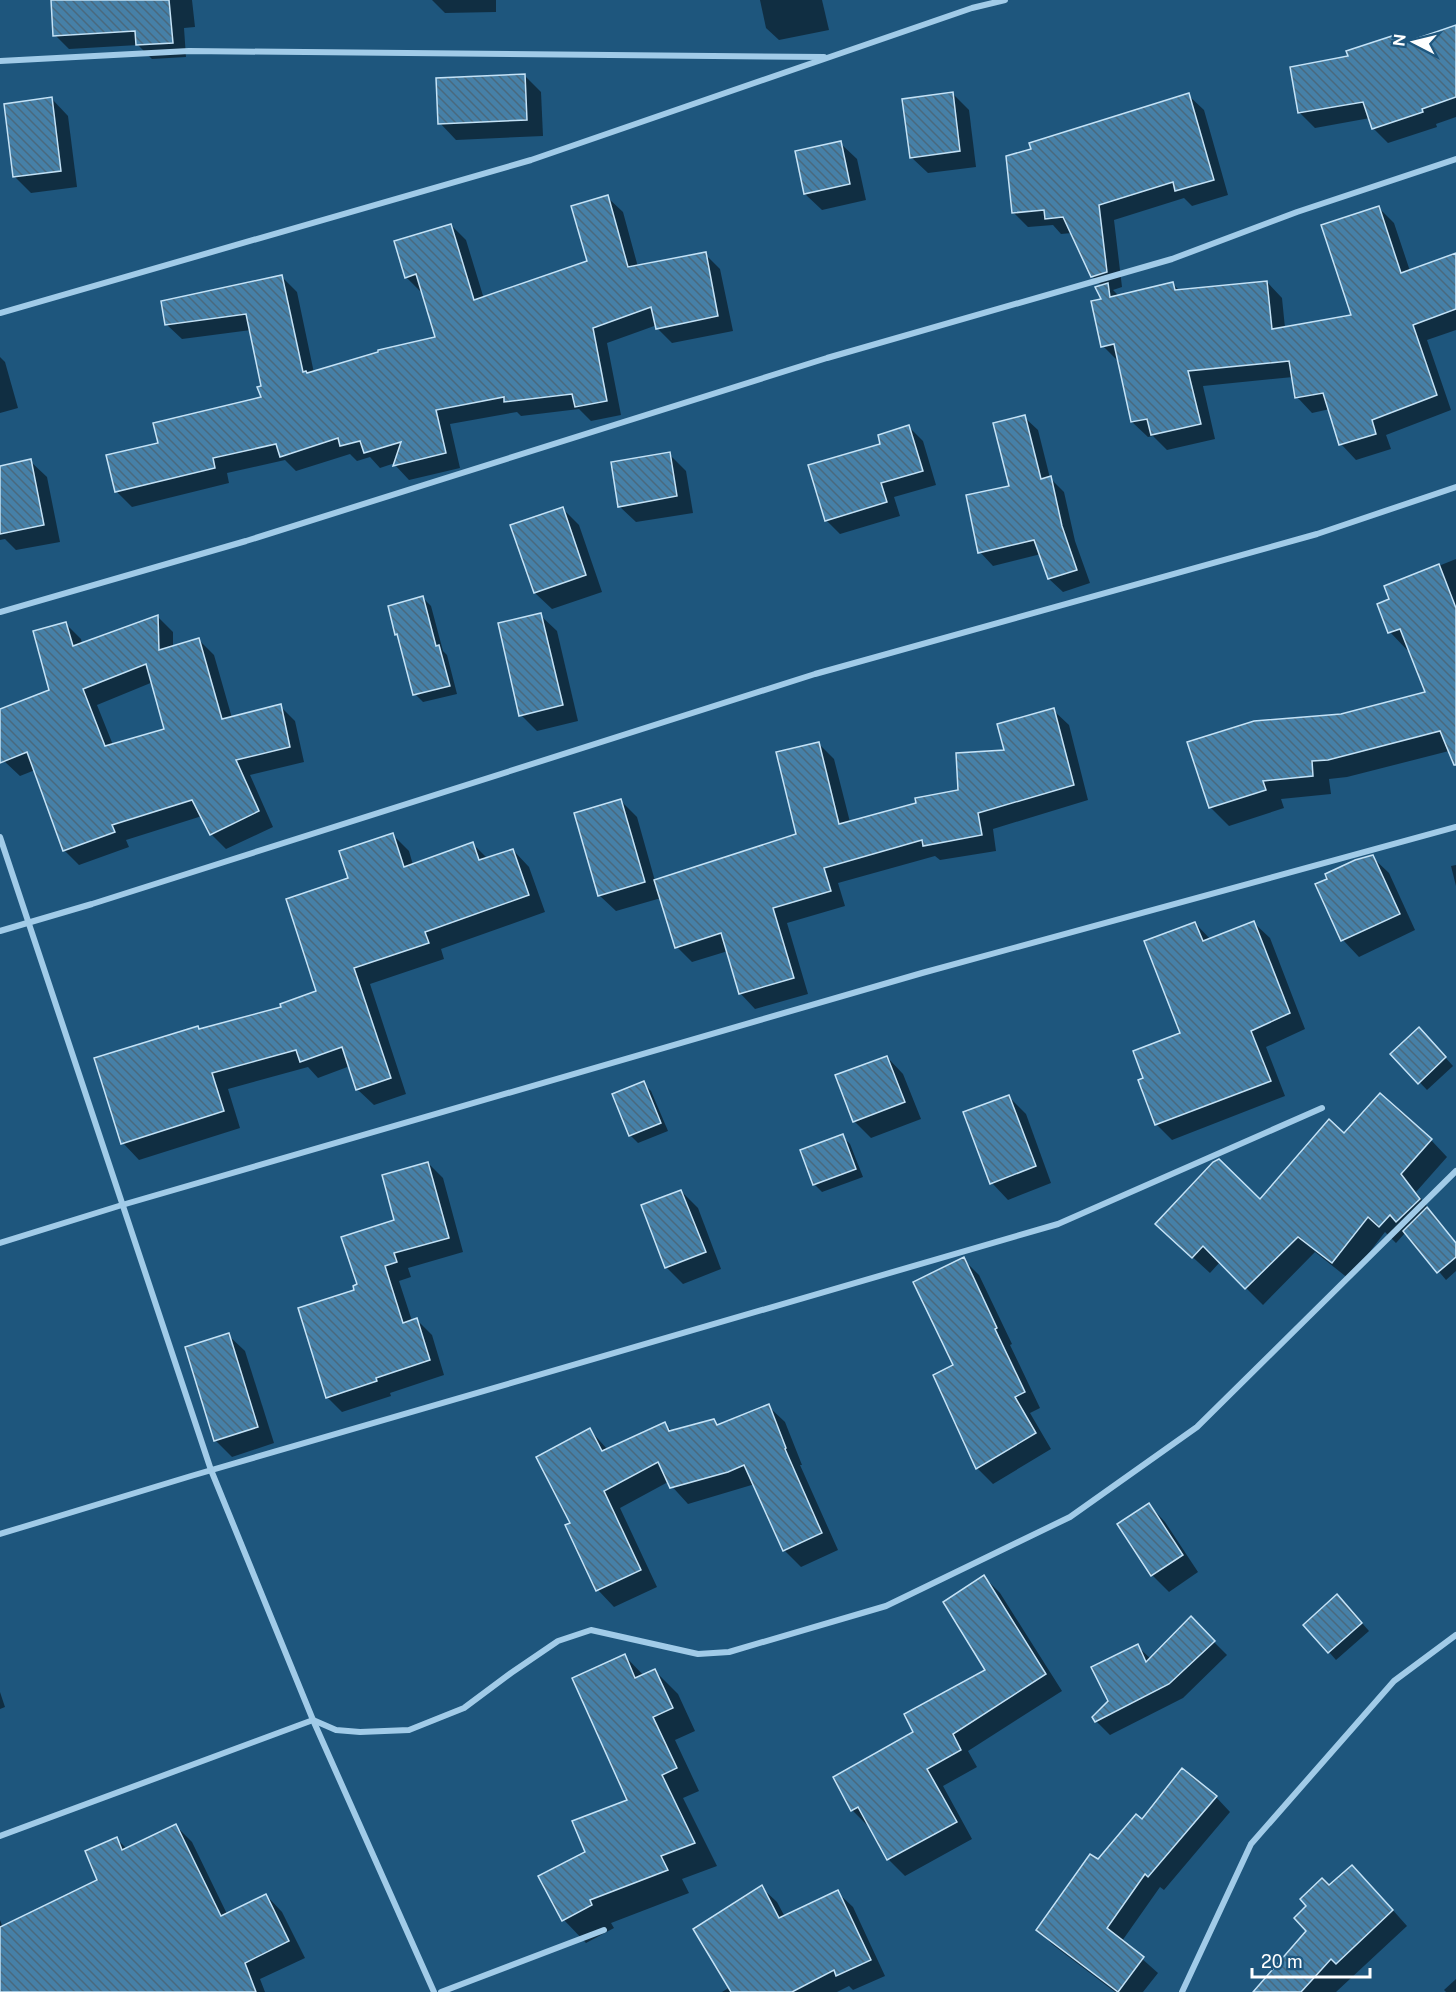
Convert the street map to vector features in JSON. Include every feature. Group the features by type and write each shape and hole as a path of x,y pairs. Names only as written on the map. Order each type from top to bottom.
{"street":[{"path":"0,313 531,160 972,8 1005,0"},
{"path":"0,61 189,51 831,57"},
{"path":"0,612 246,541 827,358 1172,259 1298,212 1456,159"},
{"path":"0,931 815,674 1317,534 1456,487"},
{"path":"0,1243 122,1205 922,973 1456,827"},
{"path":"0,837 211,1470 313,1720 434,1992"},
{"path":"0,1534 211,1470 1058,1224 1322,1108"},
{"path":"0,1836 313,1720 336,1730 360,1732 409,1730 464,1708 558,1641 591,1630 698,1654 729,1652 886,1606 1070,1517 1197,1427 1456,1171"},
{"path":"1182,1992 1251,1844 1394,1681 1456,1635"},
{"path":"441,1992 604,1930"}],"building":[{"path":"51,0 169,0 173,43 136,45 135,31 53,36"},
{"path":"1456,25 1456,97 1422,109 1423,112 1372,129 1363,102 1298,113 1290,67 1348,56 1346,51 1398,34 1401,44"},
{"path":"525,74 527,120 438,124 436,78"},
{"path":"953,92 960,151 910,158 902,99"},
{"path":"1189,93 1214,180 1175,191 1173,182 1099,205 1107,272 1091,277 1063,217 1045,219 1044,210 1012,213 1006,156 1031,149 1029,143"},
{"path":"52,97 61,171 13,177 4,104"},
{"path":"841,141 850,184 804,194 795,151"},
{"path":"608,195 628,267 706,252 718,316 656,329 651,307 593,328 607,401 575,407 572,394 504,402 504,397 436,410 446,453 393,466 401,442 364,453 360,441 340,446 338,438 280,457 276,444 213,458 215,468 115,492 106,455 158,443 153,423 261,397 257,387 261,386 246,314 165,325 161,301 282,275 303,372 307,373 378,352 378,350 435,337 416,274 405,278 394,241 451,224 474,300 587,261 571,206"},
{"path":"1379,206 1401,273 1456,253 1456,309 1413,325 1437,395 1372,420 1376,434 1339,445 1323,393 1295,398 1289,361 1188,371 1201,424 1151,435 1147,419 1131,422 1114,344 1101,347 1091,301 1101,299 1095,287 1108,283 1110,297 1173,282 1175,290 1267,281 1272,329 1351,315 1321,225"},
{"path":"1025,415 1041,479 1051,476 1062,526 1077,570 1048,579 1034,540 978,553 966,495 1009,486 993,423"},
{"path":"909,425 923,471 881,483 887,502 825,521 808,465 880,444 878,435"},
{"path":"670,452 677,496 618,507 611,462"},
{"path":"31,459 44,525 0,534 0,466"},
{"path":"563,507 586,575 534,593 510,525"},
{"path":"1439,564 1456,608 1456,765 1454,765 1440,731 1328,760 1312,761 1313,776 1263,781 1266,790 1209,808 1187,742 1254,721 1341,714 1425,692 1400,629 1388,633 1377,604 1389,599 1384,586"},
{"path":"423,596 436,646 439,645 450,686 413,695 388,606"},
{"path":"541,613 563,705 519,716 498,623"},
{"path":"158,615 159,650 199,638 222,719 281,704 290,747 236,760 259,811 210,835 192,800 112,825 115,832 63,851 27,752 0,763 0,709 49,690 33,631 66,622 73,646","holes":["146,664 164,729 105,746 83,689"]},
{"path":"1054,708 1074,785 978,813 982,835 923,846 922,840 824,868 831,891 773,908 794,978 739,994 721,933 675,948 654,880 796,834 776,752 819,742 839,824 916,803 915,798 958,790 956,753 1004,750 997,724"},
{"path":"621,799 645,882 598,896 574,813"},
{"path":"393,833 404,867 473,842 479,860 513,849 529,895 425,932 429,943 354,968 391,1078 356,1090 342,1047 300,1062 296,1050 212,1073 224,1111 121,1144 94,1058 198,1026 199,1029 281,1007 280,1004 316,991 286,899 348,878 339,851"},
{"path":"1373,855 1400,914 1341,941 1315,884 1327,879 1325,874 1355,860"},
{"path":"1254,921 1290,1013 1251,1031 1271,1081 1155,1125 1138,1080 1143,1078 1133,1051 1180,1033 1144,941 1195,922 1203,941"},
{"path":"1419,1027 1446,1057 1418,1084 1390,1054"},
{"path":"887,1056 905,1102 853,1122 835,1075"},
{"path":"644,1081 661,1123 629,1136 612,1094"},
{"path":"1380,1093 1432,1139 1401,1174 1420,1199 1396,1222 1390,1215 1379,1227 1368,1217 1332,1263 1298,1237 1245,1289 1203,1246 1192,1258 1155,1224 1213,1162 1219,1159 1260,1199 1329,1119 1344,1133"},
{"path":"1009,1095 1036,1166 990,1184 963,1112"},
{"path":"843,1134 856,1169 813,1185 800,1150"},
{"path":"428,1162 449,1238 394,1253 397,1262 385,1266 403,1323 417,1318 430,1360 326,1398 298,1308 354,1290 353,1286 357,1284 341,1237 394,1220 382,1175"},
{"path":"681,1190 706,1252 665,1268 641,1205"},
{"path":"1427,1207 1456,1243 1456,1257 1437,1273 1403,1231"},
{"path":"964,1257 1025,1392 1015,1397 1036,1433 976,1469 933,1375 953,1365 913,1282"},
{"path":"229,1333 258,1427 214,1441 185,1347"},
{"path":"769,1404 785,1449 822,1533 783,1551 744,1465 728,1472 670,1488 658,1462 604,1491 641,1570 596,1591 565,1525 570,1523 536,1457 590,1428 602,1451 665,1422 669,1431 714,1419 717,1425"},
{"path":"1149,1503 1183,1555 1151,1576 1117,1524"},
{"path":"984,1575 1046,1674 953,1734 961,1750 927,1769 957,1822 887,1860 858,1807 851,1811 833,1777 913,1732 904,1714 985,1670 943,1602"},
{"path":"1337,1594 1362,1623 1328,1653 1303,1625"},
{"path":"1191,1616 1215,1641 1169,1684 1095,1722 1092,1717 1108,1701 1091,1667 1138,1644 1146,1662"},
{"path":"625,1654 635,1678 655,1669 673,1708 653,1717 677,1768 662,1775 695,1843 661,1856 668,1870 590,1900 592,1905 562,1921 538,1876 585,1852 572,1821 627,1800 572,1678"},
{"path":"1182,1768 1217,1796 1148,1877 1145,1874 1107,1928 1144,1957 1118,1992 1036,1930 1090,1854 1098,1859 1136,1814 1142,1819"},
{"path":"176,1824 221,1916 266,1894 289,1941 245,1963 256,1992 0,1992 0,1927 97,1880 85,1851 117,1837 122,1850"},
{"path":"1352,1865 1393,1910 1336,1964 1331,1959 1301,1992 1253,1992 1306,1931 1294,1918 1306,1906 1300,1899 1322,1878 1329,1885"},
{"path":"762,1885 779,1918 838,1890 871,1960 836,1976 834,1970 792,1992 731,1992 693,1929"}]}
